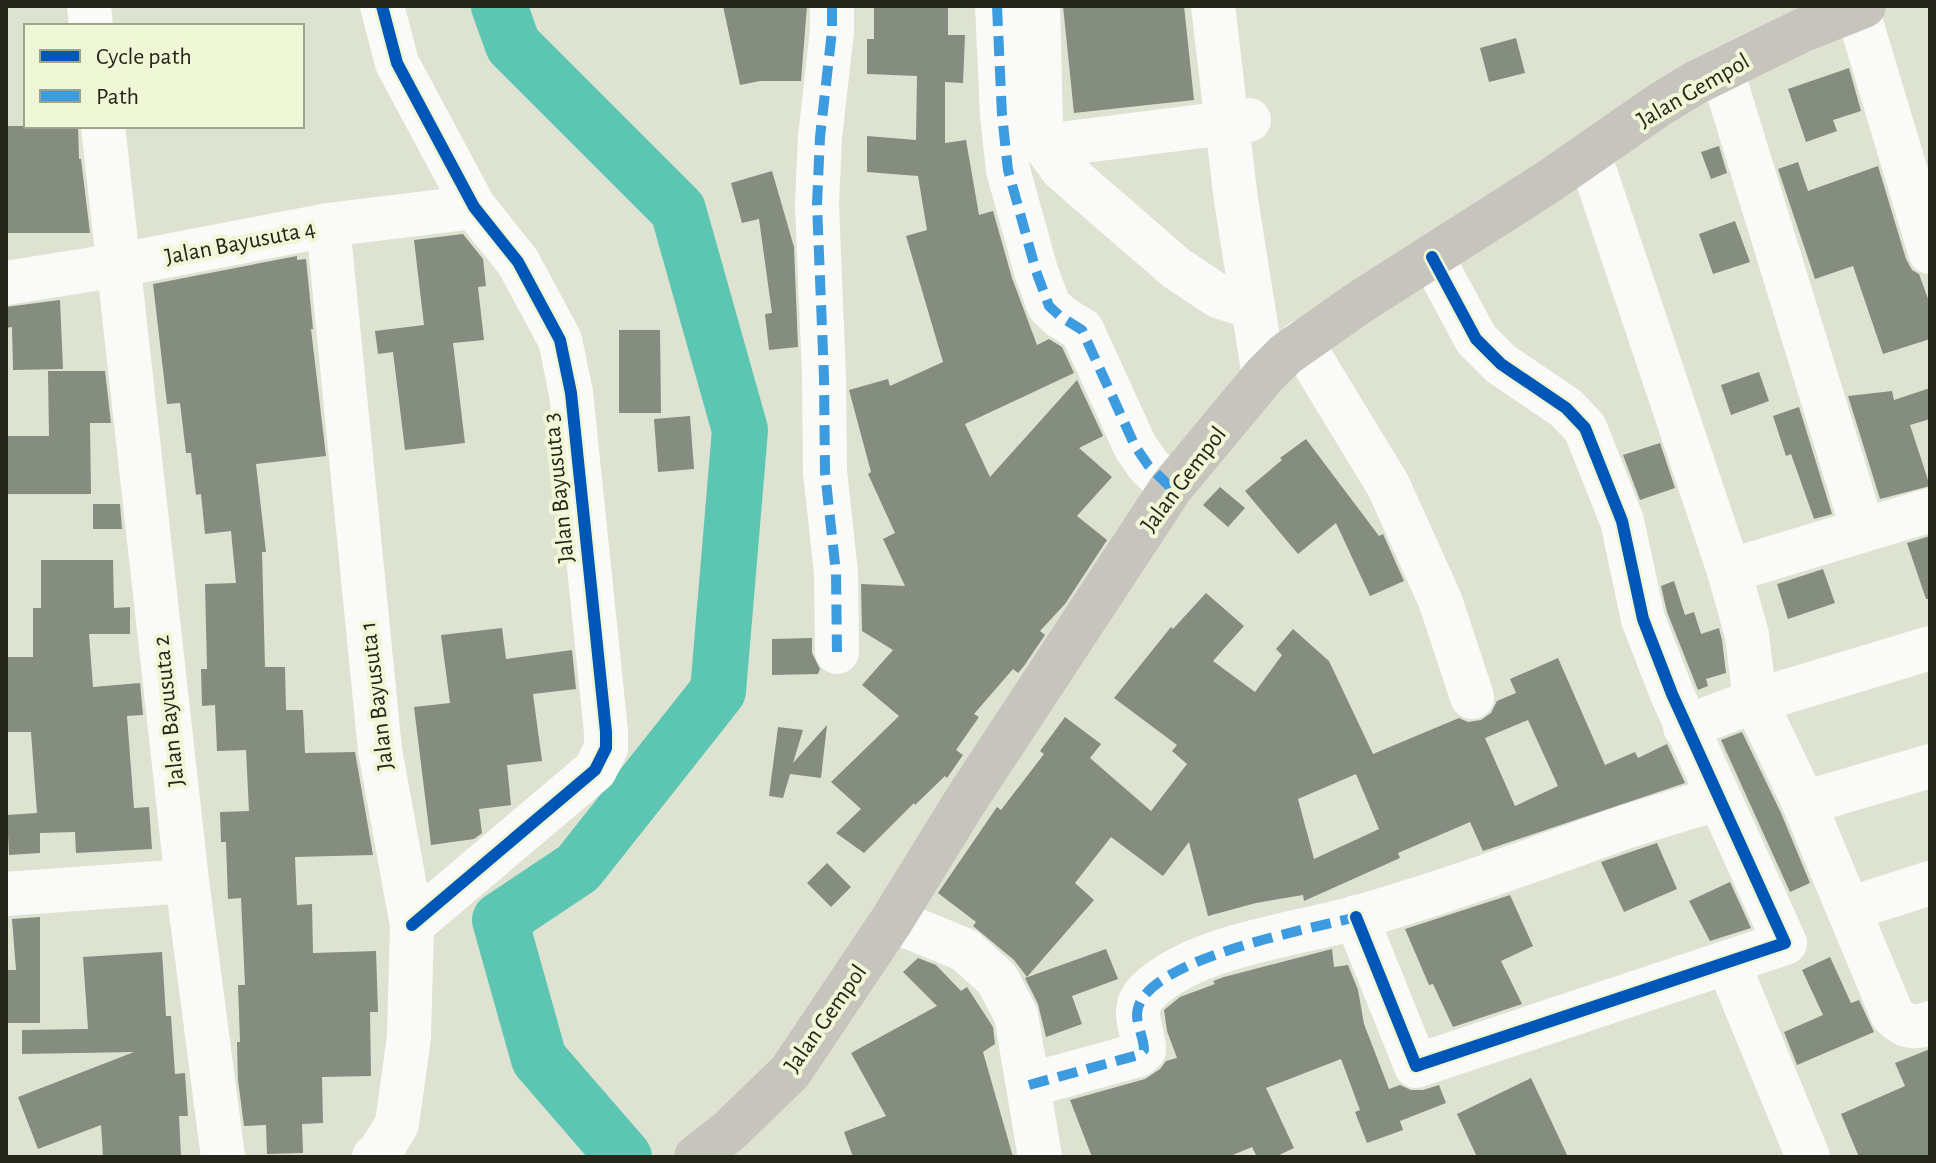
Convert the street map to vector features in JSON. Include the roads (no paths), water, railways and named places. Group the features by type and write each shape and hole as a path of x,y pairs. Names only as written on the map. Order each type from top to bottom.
{"main road":[{"name":"Jalan Gempol","path":"712,1144 790,1072 1171,488 1284,358 1659,105 1803,30 1861,7"}],"street":[{"name":"Jalan Bayusuta 3","path":"382,6 397,63 474,207 518,262 560,340 571,393 606,748 595,770 412,925"},
{"path":"832,6 817,204 825,472 836,573 837,652"},
{"path":"997,6 1008,170 1036,271 1049,306 1082,330 1135,446 1148,465 1171,488"},
{"path":"1038,6 1041,125 1045,146 1062,169 1176,268 1218,296 1252,307"},
{"path":"1213,6 1284,358"},
{"path":"1237,6 1238,122 1252,307 1284,358 1388,485 1440,600 1472,697"},
{"path":"1861,7 1930,252"},
{"path":"1722,71 1863,530"},
{"path":"1045,146 1238,122"},
{"name":"Jalan Bayusuta 2","path":"103,128 187,881 223,1157"},
{"path":"1589,154 1729,571 1747,635 1755,701 1804,803 1892,1014 1916,1028 1930,1023"},
{"name":"Jalan Bayusuta 4","path":"6,283 328,225 474,207"},
{"name":"Jalan Bayusuta 1","path":"328,225 380,750 412,925 409,1037 397,1124 374,1157"},
{"path":"1356,917 1416,1066 1785,943 1685,727 1643,619 1622,521 1585,428 1566,408 1501,364 1476,339 1432,257"},
{"path":"1729,571 1930,510"},
{"path":"1685,727 1755,701 1930,648"},
{"path":"1804,803 1930,766"},
{"path":"1029,1085 1138,1055 1144,1050 1144,1040 1137,1022 1137,1008 1144,995 1199,959 1356,917 1718,798"},
{"path":"6,894 187,881"},
{"path":"1849,909 1930,883"},
{"path":"892,920 965,950 997,979 1016,1015 1040,1157"},
{"path":"1728,963 1808,1157"}],"waterway":[{"path":"499,6 513,45 678,210 740,430 718,691 578,868 500,920 539,1059 624,1157"}]}
